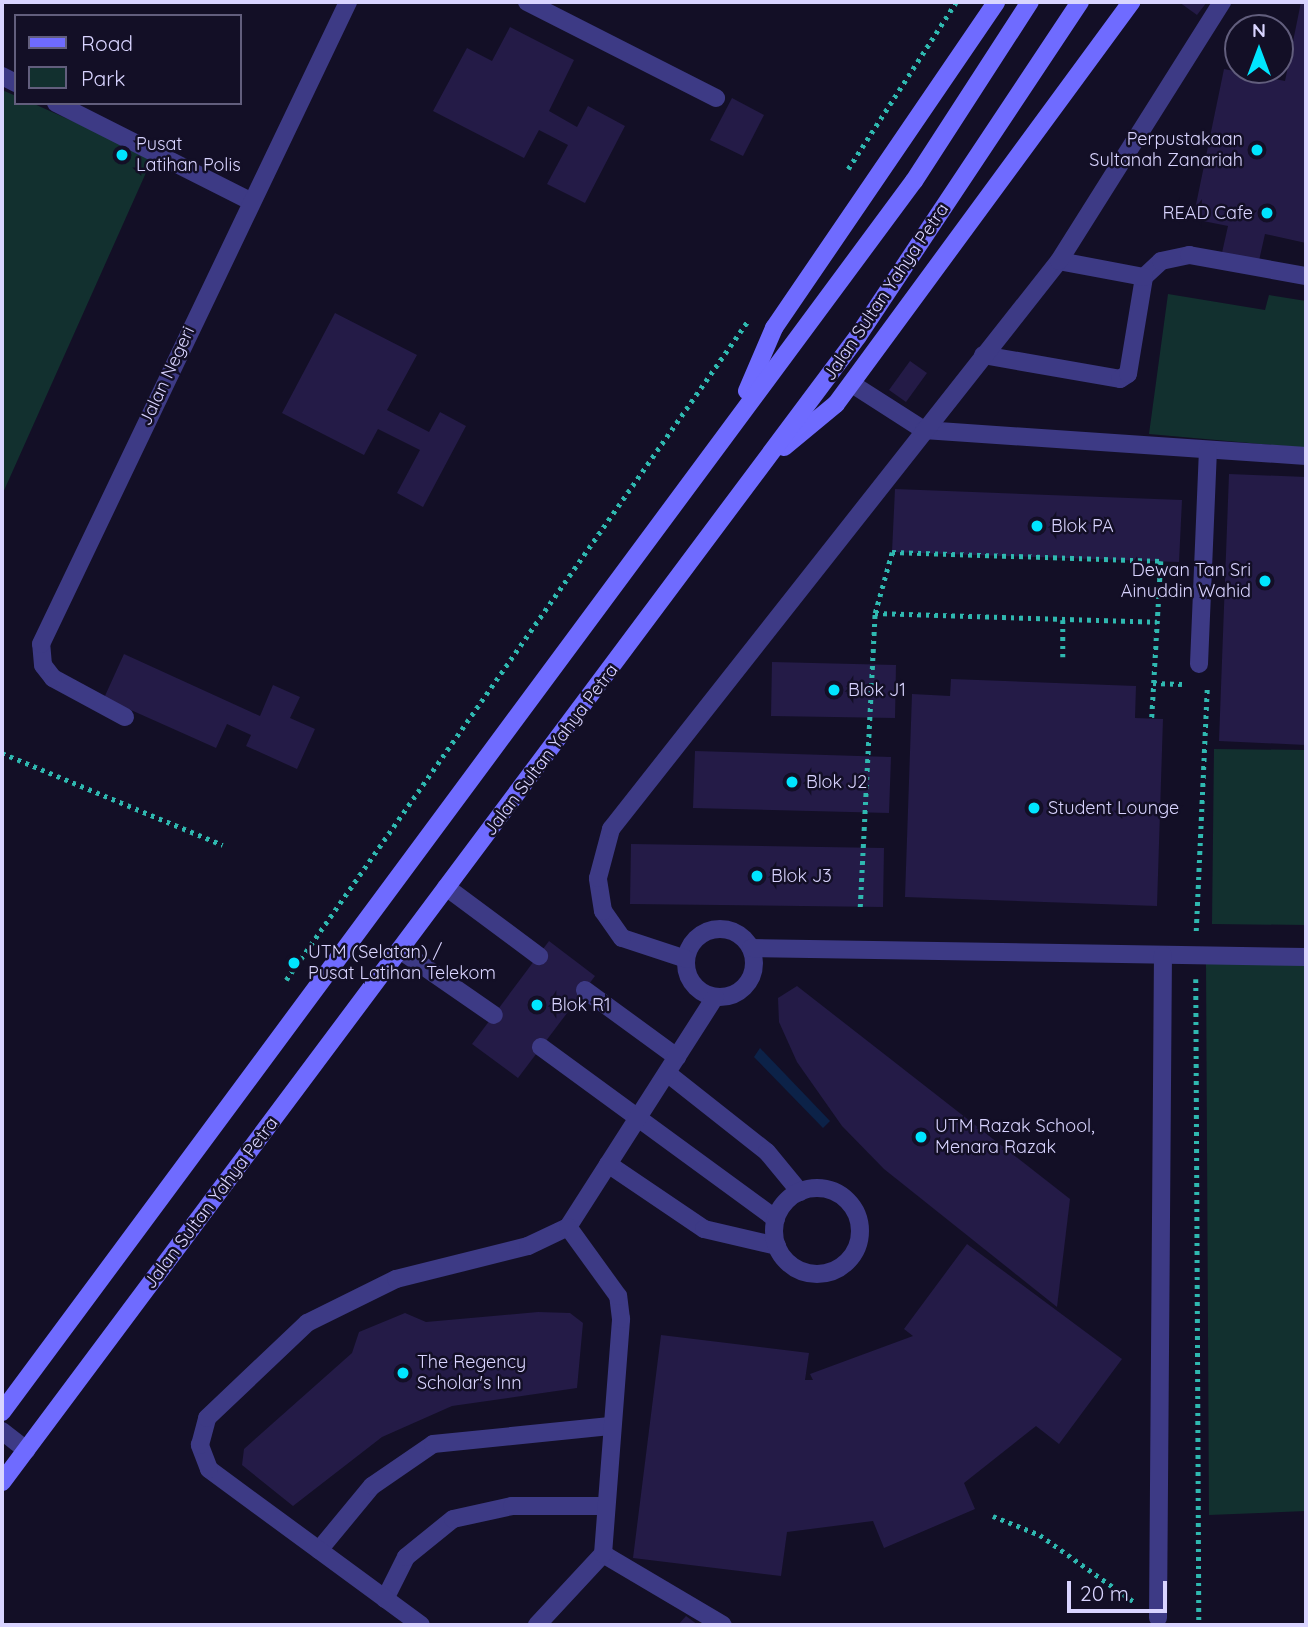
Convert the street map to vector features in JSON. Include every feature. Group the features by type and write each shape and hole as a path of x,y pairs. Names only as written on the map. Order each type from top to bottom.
{"main road":[{"path":"737,416 774,328 996,2"},
{"path":"2,1412 737,416 914,181 1030,2"},
{"name":"Jalan Sultan Yahya Petra","path":"2,1482 858,337 1080,2"},
{"path":"762,464 852,384 1131,2"}],"street":[{"name":"Jalan Negeri","path":"125,717 53,678 43,665 41,644 250,201 348,2"},
{"path":"527,2 716,98"},
{"path":"686,959 622,938 603,911 598,878 611,829 1059,261 1222,2"},
{"path":"61,105 250,201"},
{"path":"983,355 1120,379 1131,365 1143,277 1161,261 1189,255 1306,276"},
{"path":"1059,261 1143,277"},
{"path":"852,384 924,430 1306,456"},
{"path":"1199,664 1208,451"},
{"path":"446,887 539,956"},
{"path":"751,948 750,979 736,994 715,997 690,980 686,959 695,940 715,930 736,933 751,948 1306,957"},
{"path":"400,950 494,1015"},
{"path":"1158,1618 1163,955"},
{"path":"585,989 677,1058"},
{"path":"421,1625 209,1469 200,1445 207,1419 306,1323 396,1279 528,1247 568,1227 715,997"},
{"path":"541,1047 639,1115 776,1219"},
{"path":"667,1073 767,1152 800,1192"},
{"path":"608,1164 704,1229 777,1247 796,1268 824,1274 849,1260 857,1248 859,1219 842,1195 814,1188 800,1192 776,1219 777,1247"},
{"path":"537,1625 603,1554 618,1296 568,1227"},
{"path":"319,1550 372,1486 433,1444 610,1426"},
{"path":"2,1431 26,1450"},
{"path":"385,1599 406,1557 453,1519 512,1506 606,1506"},
{"path":"603,1554 723,1625"}],"path":[{"path":"843,176 956,2"},
{"path":"279,992 751,315"},
{"path":"860,907 875,613 892,552 1161,561 1152,718"},
{"path":"875,613 1157,622"},
{"path":"1063,620 1063,657"},
{"path":"2,753 223,845"},
{"path":"1196,903 1199,1625"},
{"path":"993,1516 1040,1535 1158,1618"}],"green space":[{"path":"2,90 14,95 14,105 36,105 153,157 2,495"},
{"path":"1168,294 1265,310 1269,295 1306,301 1306,448 1149,434"},
{"path":"1214,749 1306,750 1306,925 1212,924"},
{"path":"1206,963 1306,964 1306,1511 1209,1515"}],"water":[{"path":"760,1048 830,1121 823,1128 754,1057"}],"building":[{"path":"1179,2 1207,2 1197,15"},
{"name":"Perpustakaan Sultanah Zanariah","path":"1301,2 1306,2 1306,243 1265,234 1256,274 1219,266 1228,226 1193,219 1224,69 1224,84 1294,84 1294,37"},
{"path":"510,27 574,60 549,111 577,127 588,106 625,126 585,203 547,184 568,145 539,130 524,158 433,111 467,48 492,61"},
{"path":"732,98 764,115 743,156 710,140"},
{"path":"335,313 417,355 387,410 429,432 440,412 466,426 423,507 397,493 420,450 378,429 364,455 282,413"},
{"path":"910,361 927,373 906,402 889,390"},
{"name":"Dewan Tan Sri Ainuddin Wahid","path":"1229,474 1306,477 1306,745 1219,741"},
{"name":"Blok PA","path":"895,489 1182,500 1179,562 892,552"},
{"path":"124,654 260,716 273,685 300,697 290,718 315,729 297,769 246,746 251,735 227,724 216,748 104,698"},
{"name":"Blok J1","path":"772,662 896,665 895,718 771,716"},
{"name":"Student Lounge","path":"951,679 1136,686 1135,718 1163,719 1157,906 905,897 912,694 950,696"},
{"name":"Blok J2","path":"695,751 891,757 889,813 693,808"},
{"name":"Blok J3","path":"631,844 884,848 883,907 630,904"},
{"path":"549,941 595,976 518,1078 472,1044"},
{"name":"UTM Razak School, Menara Razak","path":"797,986 1070,1199 1057,1307 884,1169 842,1126 797,1062 779,1022 778,998"},
{"path":"967,1244 1122,1359 1059,1444 1036,1426 964,1483 975,1509 884,1548 873,1521 787,1532 781,1576 633,1558 661,1335 809,1353 805,1380 813,1380 810,1374 913,1336 904,1329"},
{"path":"538,1312 570,1313 583,1323 577,1388 452,1406 382,1437 293,1506 242,1465 244,1449 352,1353 359,1332 405,1313 426,1322"},
{"path":"686,1616 698,1625 678,1625"}],"place":[{"name":"Perpustakaan Sultanah Zanariah","path":"1257,150"},
{"name":"Pusat Latihan Polis","path":"122,155"},
{"name":"READ Cafe","path":"1267,213"},
{"name":"Blok PA","path":"1037,526"},
{"name":"Dewan Tan Sri Ainuddin Wahid","path":"1265,581"},
{"name":"Blok J1","path":"834,690"},
{"name":"Blok J2","path":"792,782"},
{"name":"Student Lounge","path":"1034,808"},
{"name":"Blok J3","path":"757,876"},
{"name":"UTM (Selatan) / Pusat Latihan Telekom","path":"294,963"},
{"name":"Blok R1","path":"537,1005"},
{"name":"UTM Razak School, Menara Razak","path":"921,1137"},
{"name":"The Regency Scholar's Inn","path":"403,1373"}]}
